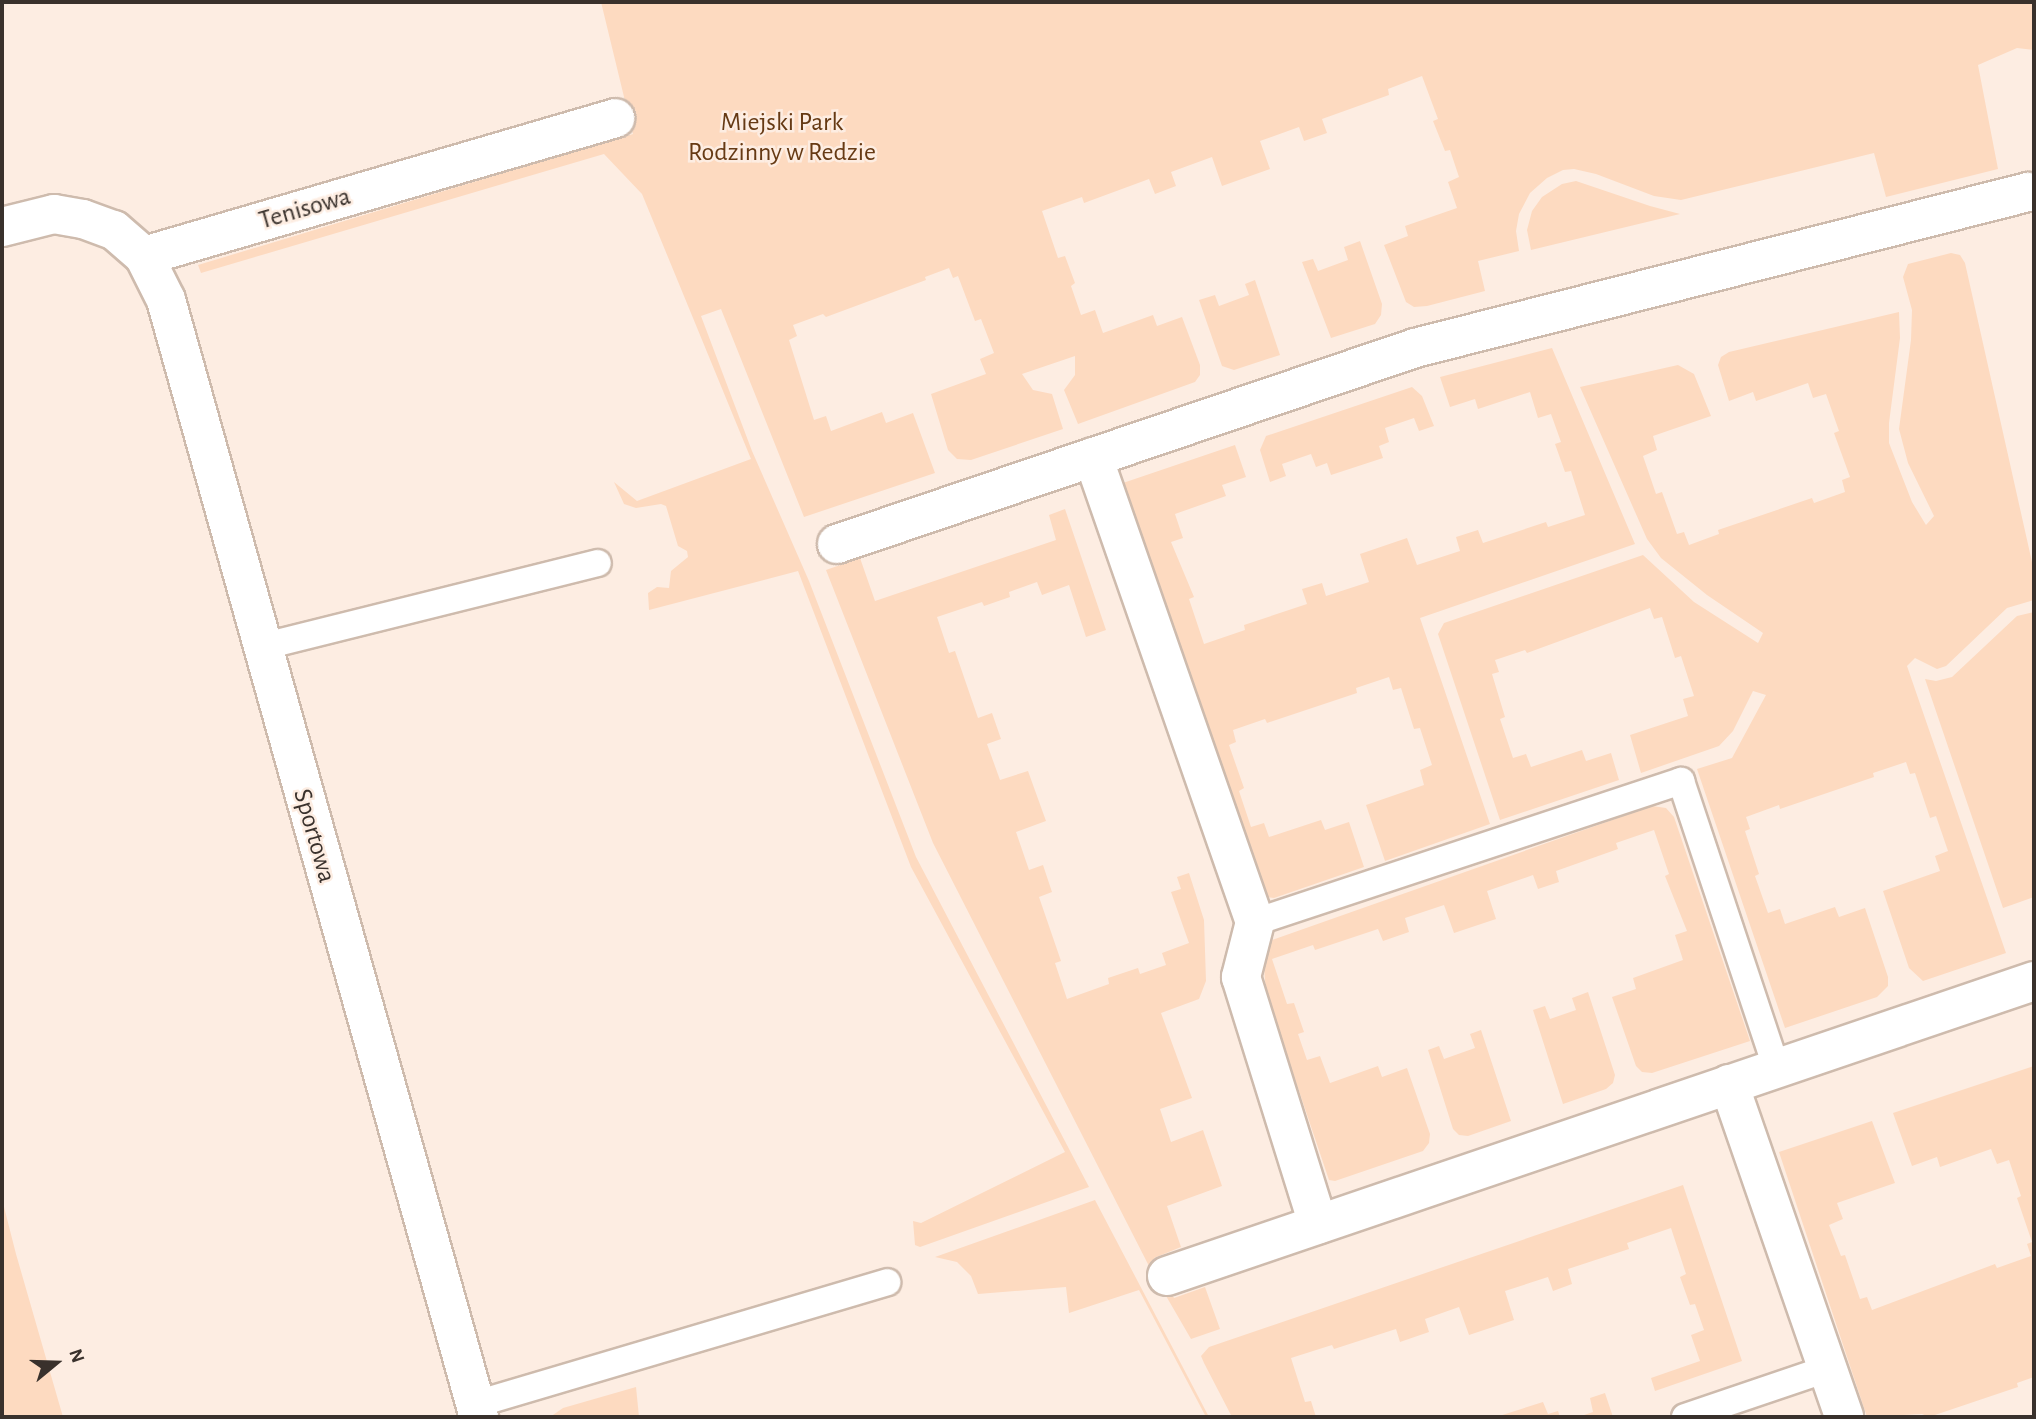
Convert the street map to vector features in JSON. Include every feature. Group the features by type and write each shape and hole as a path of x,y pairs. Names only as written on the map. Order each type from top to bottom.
{"street":[{"name":"Tenisowa","path":"144,256 615,118"},
{"path":"836,544 1415,348 2028,192"},
{"path":"2,227 54,214 83,219 114,230 144,256"},
{"name":"Sportowa","path":"144,256 166,300 261,647 478,1411"},
{"path":"1093,457 1255,922 1241,977 1318,1224"},
{"path":"1167,1276 2034,981"},
{"path":"1729,1084 1844,1417"}],"lane":[{"path":"261,647 598,563"},
{"path":"1255,922 1682,781 1777,1069"},
{"path":"478,1411 887,1282"},
{"path":"1685,1417 1827,1368"}],"green space":[{"name":"Miejski Park Rodzinny w Redzie","path":"601,2 2034,2 2034,50 2017,48 1978,65 1998,169 1886,197 1874,153 1681,200 1654,196 1596,174 1574,169 1563,170 1547,178 1530,193 1519,214 1516,231 1519,251 1478,261 1485,291 1427,306 1414,307 1406,302 1384,245 1408,236 1405,226 1457,208 1448,182 1459,177 1450,150 1445,151 1433,121 1438,119 1422,76 1388,89 1389,95 1322,119 1327,133 1304,141 1299,127 1260,141 1270,169 1222,186 1212,157 1171,172 1176,186 1155,194 1149,179 1084,203 1082,197 1042,211 1058,258 1065,256 1075,283 1071,286 1081,315 1095,310 1103,333 1153,315 1157,326 1182,317 1200,365 1200,375 1195,382 1078,424 1064,390 1075,375 1075,356 1022,374 1033,390 1052,394 1063,429 971,460 957,459 948,450 931,394 986,374 980,359 994,353 981,319 975,321 958,276 953,278 949,268 925,277 926,280 826,317 823,314 793,325 797,336 789,340 814,420 826,416 831,431 882,412 886,423 913,413 935,473 804,517 721,309 701,316 752,451 809,581 916,857 1089,1187 920,1247 915,1245 913,1221 921,1223 1065,1152 911,867 798,571 649,610 648,593 657,587 669,588 671,571 688,557 687,551 678,546 666,506 661,504 636,508 624,504 614,482 637,501 751,459 642,194 604,154 201,273 198,265 633,134"},
{"path":"1576,181 1680,214 1531,250 1527,230 1532,211 1542,197 1562,184"},
{"path":"1360,241 1382,304 1381,315 1375,324 1331,338 1302,262 1313,259 1318,271 1348,260 1344,247"},
{"path":"1951,253 1960,255 1965,263 2034,571 2034,600 2007,608 1946,666 1937,669 1915,658 1907,666 2006,953 1923,981 1909,968 1883,891 1940,871 1935,856 1948,851 1936,816 1930,818 1915,773 1910,774 1906,762 1873,773 1874,777 1780,809 1779,805 1746,817 1750,829 1745,831 1759,874 1755,876 1768,913 1780,909 1785,924 1835,907 1839,917 1865,908 1888,977 1888,986 1877,997 1785,1028 1697,769 1732,758 1766,695 1753,691 1733,731 1719,746 1641,773 1630,735 1688,716 1683,699 1694,696 1681,656 1675,658 1662,617 1654,619 1650,608 1527,653 1525,650 1495,660 1499,672 1492,674 1505,717 1500,719 1513,758 1526,754 1531,767 1582,750 1586,761 1611,753 1619,780 1500,820 1438,634 1444,623 1643,555 1694,602 1758,643 1763,633 1707,595 1661,558 1647,539 1580,387 1678,365 1694,374 1711,416 1653,436 1657,450 1643,456 1656,494 1662,492 1677,534 1684,532 1689,545 1719,534 1718,530 1812,498 1814,503 1845,492 1842,480 1850,477 1834,433 1839,431 1826,394 1813,398 1808,383 1756,401 1753,392 1729,401 1718,365 1721,357 1729,352 1899,312 1900,338 1889,443 1912,502 1926,525 1934,516 1908,463 1899,429 1911,340 1912,310 1903,277 1908,264"},
{"path":"1255,280 1280,355 1234,370 1222,366 1199,300 1215,295 1219,306 1249,295 1245,284"},
{"path":"1552,348 1635,544 1420,618 1490,824 1385,861 1366,805 1424,785 1420,770 1432,765 1420,728 1414,729 1401,688 1393,690 1389,677 1356,688 1357,693 1267,723 1265,719 1233,730 1236,742 1229,745 1244,788 1239,791 1251,827 1264,823 1269,837 1321,820 1325,830 1349,822 1364,867 1274,898 1265,897 1117,485 1235,445 1246,477 1222,485 1226,496 1175,514 1183,538 1171,542 1194,597 1189,599 1204,644 1245,630 1244,625 1307,604 1302,589 1322,583 1326,596 1369,582 1360,554 1407,538 1417,565 1460,551 1456,537 1478,530 1483,543 1546,522 1548,527 1585,515 1571,471 1565,472 1555,444 1561,442 1551,414 1538,418 1530,392 1478,409 1475,399 1450,407 1440,377"},
{"path":"1412,387 1422,396 1434,426 1419,431 1414,418 1385,428 1389,442 1379,446 1383,458 1331,475 1327,463 1316,467 1311,454 1282,464 1286,476 1270,482 1260,450 1266,436"},
{"path":"1065,509 1106,630 1086,637 1069,585 1042,595 1037,582 1009,592 1010,597 984,606 982,602 937,617 949,653 955,651 978,718 992,713 1001,739 987,744 1000,780 1028,771 1046,821 1016,832 1029,870 1043,865 1052,892 1039,897 1061,961 1055,963 1067,999 1109,984 1108,978 1138,968 1140,974 1166,965 1162,953 1189,943 1171,892 1181,889 1177,877 1189,873 1204,920 1206,981 1199,999 1161,1013 1192,1098 1160,1109 1171,1142 1203,1130 1222,1186 1167,1206 1181,1247 1154,1258 1174,1298 1205,1287 1220,1329 1191,1339 1151,1270 933,843 826,570 860,558 875,601 1056,540 1049,515"},
{"path":"2034,612 2034,897 2003,908 1925,679 1936,681 1952,677 2017,616"},
{"path":"1652,806 1666,808 1674,817 1750,1041 1652,1073 1642,1072 1636,1066 1612,997 1636,989 1633,978 1683,960 1675,935 1687,931 1665,876 1669,874 1654,830 1616,843 1618,849 1556,871 1559,882 1538,889 1533,875 1487,891 1496,919 1454,933 1444,905 1405,918 1409,932 1383,941 1378,929 1315,950 1313,945 1272,959 1287,1004 1294,1003 1304,1032 1298,1034 1307,1060 1320,1056 1330,1083 1378,1066 1382,1077 1407,1068 1430,1134 1429,1143 1423,1151 1335,1181 1329,1180 1266,993 1263,955 1269,941"},
{"path":"1588,992 1615,1075 1613,1083 1606,1089 1563,1104 1533,1010 1545,1006 1550,1019 1576,1010 1572,998"},
{"path":"1481,1030 1511,1121 1468,1136 1459,1135 1453,1129 1428,1050 1439,1046 1444,1059 1475,1048 1470,1034"},
{"path":"2034,1066 2034,1377 2017,1383 2018,1387 1929,1417 1922,1414 1867,1417 1779,1152 1872,1121 1895,1183 1837,1203 1843,1219 1829,1225 1841,1256 1845,1255 1860,1299 1867,1297 1872,1310 1995,1264 1997,1268 2031,1256 2027,1244 2032,1242 2017,1198 2021,1196 2009,1160 1997,1164 1991,1149 1940,1167 1937,1157 1912,1166 1893,1113"},
{"path":"1683,1185 1742,1361 1655,1391 1651,1378 1700,1361 1691,1335 1704,1330 1695,1304 1690,1305 1680,1277 1686,1274 1671,1228 1627,1243 1629,1249 1568,1269 1572,1284 1553,1291 1548,1277 1505,1291 1514,1320 1469,1335 1459,1307 1425,1319 1429,1332 1400,1342 1396,1329 1334,1349 1332,1345 1291,1358 1305,1402 1311,1401 1316,1417 1232,1417 1201,1356 1209,1347"},
{"path":"2,1199 16,1254 63,1417 2,1417"},
{"path":"1095,1200 1209,1417 1206,1417 1139,1290 1069,1313 1066,1287 978,1294 971,1276 957,1262 935,1257"},
{"path":"636,1387 639,1417 550,1417 563,1408"},
{"path":"1605,1393 1613,1417 1578,1417 1593,1412 1590,1398"},
{"path":"1543,1402 1548,1414 1558,1411 1560,1417 1496,1417"}]}
